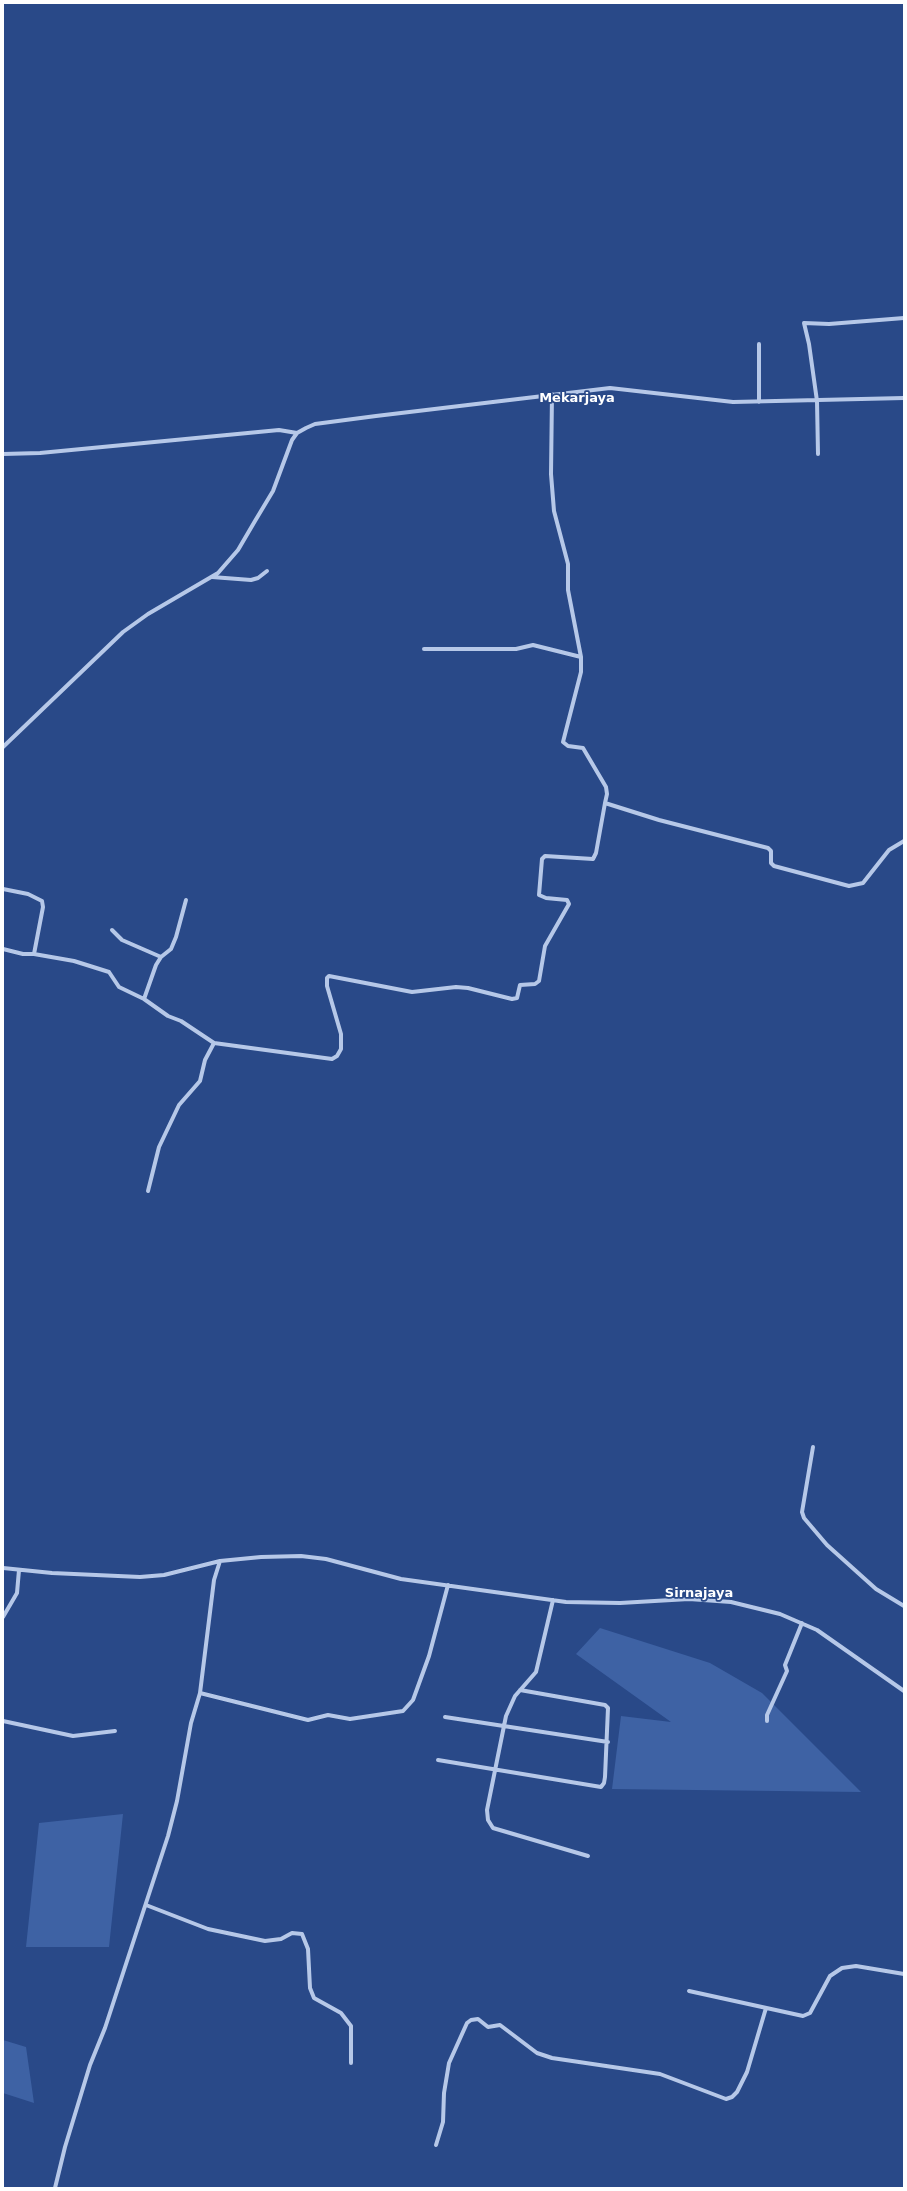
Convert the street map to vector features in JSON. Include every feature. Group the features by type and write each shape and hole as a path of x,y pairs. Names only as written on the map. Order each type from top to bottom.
{"street":[{"path":"818,454 817,401 809,344 804,323 833,324 904,318"},
{"path":"759,344 759,402"},
{"path":"3,747 123,632 167,602 212,577 238,550 273,491 292,440 297,433 315,424 596,389 623,389 717,401 759,402 904,398"},
{"path":"3,949 23,954 34,954 74,961 109,972 119,987 144,999 168,1016 181,1020 214,1043 301,1054 319,1059 332,1059 337,1056 341,1049 341,1034 327,986 327,978 329,976 412,992 456,987 468,988 508,998 516,998 520,985 535,984 539,981 546,946 569,904 567,900 539,896 542,857 593,859 596,853 607,794 606,787 583,748 568,746 563,742 581,672 581,657 569,595 568,564 554,511 551,474 552,394"},
{"path":"3,454 40,454 279,430 297,433"},
{"path":"212,577 251,580 258,578 267,571"},
{"path":"424,648 516,649 533,645 581,657"},
{"path":"605,803 658,820 768,848 771,851 771,863 774,866 849,886 863,883 888,850 904,841"},
{"path":"3,889 28,894 42,901 43,907 34,954"},
{"path":"144,999 151,976 161,957 171,949 186,900"},
{"path":"112,930 122,940 161,957"},
{"path":"148,1191 159,1147 179,1106 200,1081 205,1060 214,1043"},
{"path":"813,1447 802,1512 804,1518 827,1545 876,1589 904,1606"},
{"path":"3,1568 140,1577 164,1575 220,1561 261,1557 314,1557 402,1579 553,1600 597,1604 689,1599 731,1602 780,1614 817,1630 904,1691"},
{"path":"55,2188 65,2147 90,2065 105,2028 146,1905 177,1801 188,1737 200,1693 213,1587 220,1561"},
{"path":"3,1617 17,1593 19,1570"},
{"path":"200,1693 308,1720 328,1715 350,1719 403,1711 414,1700 430,1656 448,1585"},
{"path":"553,1600 536,1672 510,1704 504,1725 487,1810 488,1820 493,1828 588,1856"},
{"path":"767,1722 767,1715 787,1671 785,1665 802,1623"},
{"path":"438,1760 601,1787 604,1783 608,1742 608,1712 605,1705 520,1690"},
{"path":"445,1717 608,1742"},
{"path":"3,1721 73,1736 115,1730"},
{"path":"146,1905 208,1928 265,1941 281,1939 292,1933 302,1934 308,1949 310,1988 314,1998 341,2013 351,2026 351,2063"},
{"path":"689,1991 799,2015 807,2015 830,1976 842,1968 856,1966 904,1974"},
{"path":"436,2145 443,2122 444,2093 449,2063 467,2023 471,2020 478,2019 488,2027 500,2025 537,2053 552,2058 660,2074 726,2099 732,2097 736,2092 747,2072 766,2008"}],"shaded area":[{"path":"600,1628 710,1663 762,1693 861,1792 612,1789 621,1716 671,1722 576,1654"},
{"path":"123,1814 109,1947 26,1947 39,1823"},
{"path":"3,2040 26,2047 34,2103 3,2093"}],"district":[{"name":"Mekarjaya","path":"577,399"},
{"name":"Sirnajaya","path":"699,1594"}]}
